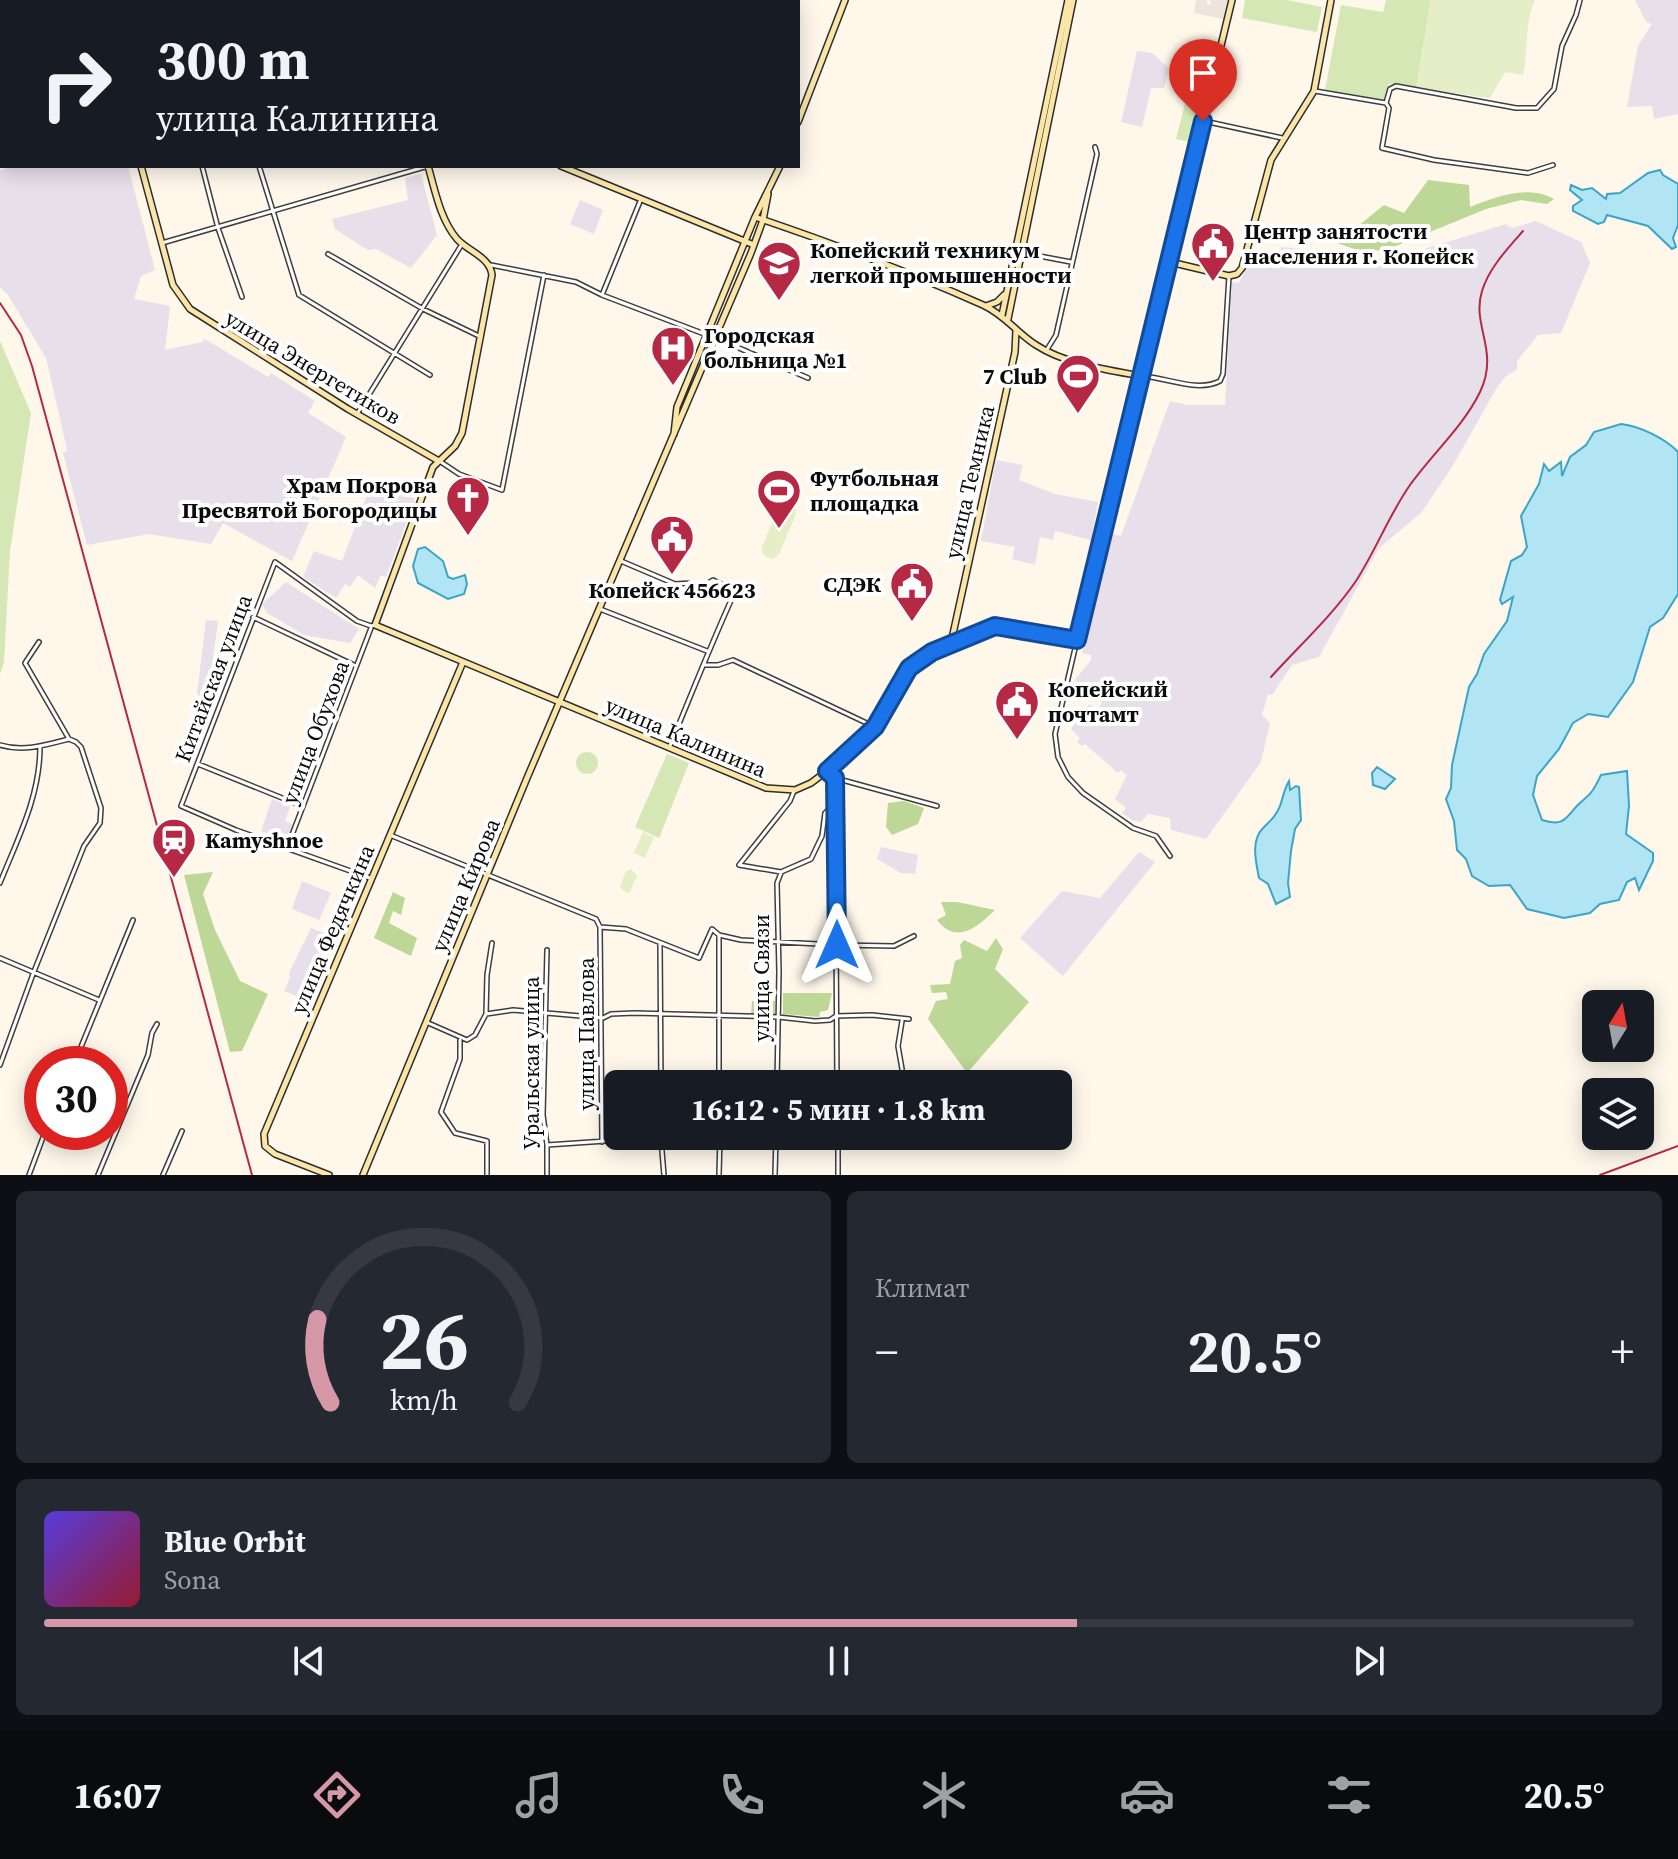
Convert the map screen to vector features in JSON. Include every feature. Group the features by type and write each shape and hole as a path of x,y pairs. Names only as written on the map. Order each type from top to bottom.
{"street":[{"path":"800,117 845,0"},
{"path":"1005,317 1070,0"},
{"path":"1170,856 1156,836 1133,828 1083,793 1068,777 1060,762 1055,734 1232,0"},
{"path":"1170,262 1229,276 1237,274 1244,264 1267,170 1282,138 1314,91 1331,0"},
{"path":"1553,165 1528,173 1434,160 1382,148 1389,108 1386,103 1390,89 1396,86 1516,108 1537,108 1554,89 1562,46 1580,0"},
{"path":"1314,91 1386,103"},
{"path":"1203,121 1282,138"},
{"path":"1005,317 1007,291 1042,136"},
{"path":"1046,351 1056,335 1097,154 1095,147"},
{"path":"142,168 162,243 421,168"},
{"path":"203,168 218,228 242,297"},
{"path":"260,168 299,295 430,375"},
{"path":"429,168 446,219 462,244 490,265 576,282 808,378"},
{"path":"566,168 754,245"},
{"path":"674,435 677,407 755,217 779,168"},
{"path":"674,435 754,245 768,194"},
{"path":"602,295 641,199"},
{"path":"755,217 846,249 985,306 1005,317 1033,344 1046,351 1184,384 1215,384 1223,374 1229,276"},
{"name":"улица Энергетиков","path":"162,243 177,294 199,316 437,460"},
{"path":"357,414 462,244"},
{"path":"977,246 1002,251"},
{"path":"328,254 423,309 481,337"},
{"path":"1029,254 1071,262"},
{"path":"373,626 437,460 455,446 462,433 492,275 490,265"},
{"path":"437,460 459,474 502,490 544,275"},
{"path":"985,306 997,302 1007,291"},
{"path":"719,305 728,309"},
{"name":"улица Темника","path":"951,643 1015,352 1016,329"},
{"path":"1015,352 1021,345 1033,344"},
{"name":"улица Кирова","path":"363,1175 674,435"},
{"path":"621,561 675,584 692,583 700,588 713,580 725,586 738,585 707,651 669,748"},
{"name":"Китайская улица","path":"287,848 181,806 275,562 332,605 373,626"},
{"path":"600,609 707,651"},
{"path":"253,617 356,666"},
{"name":"улица Калинина","path":"373,626 766,788 795,790"},
{"name":"улица Обухова","path":"287,848 373,626"},
{"path":"833,805 825,813 822,836 811,859 781,872 739,865 790,801 795,790 827,771 875,727 909,668 923,657 995,626 1077,640"},
{"path":"0,1065 84,846 100,823 101,808 81,747 69,739 25,663 39,642"},
{"path":"704,665 733,660 875,727"},
{"name":"улица Федячкина","path":"329,1175 268,1149 264,1134 463,662"},
{"path":"0,745 10,748 40,747 69,739"},
{"path":"0,883 32,805 40,772 40,747"},
{"path":"198,764 303,806"},
{"path":"827,771 835,778 937,806"},
{"path":"835,778 837,1070"},
{"path":"390,835 596,919 600,927 626,929 699,958 712,929 719,935 741,940 837,945 894,946 914,936"},
{"path":"287,848 371,878"},
{"name":"улица Связи","path":"777,1070 777,883 781,872"},
{"path":"81,1046 133,920"},
{"name":"улица Павлова","path":"600,927 602,1142"},
{"path":"719,935 719,1070"},
{"path":"426,1022 467,1040 475,1035 486,1014 492,943"},
{"path":"660,943 661,1070"},
{"name":"Уральская улица","path":"547,950 543,1115 547,1175"},
{"path":"0,958 99,1000"},
{"path":"486,1014 513,1010 603,1018 611,1014 778,1017 815,1021 830,1020 836,1016 872,1015 909,1019"},
{"path":"902,1020 898,1046 902,1069"},
{"path":"98,1175 148,1055 157,1024"},
{"path":"460,1038 460,1059 441,1112 455,1133 487,1141 487,1175"},
{"path":"163,1175 182,1131"},
{"path":"547,1145 602,1142"},
{"path":"29,1175 38,1150"},
{"path":"662,1150 664,1175"},
{"path":"719,1175 720,1150"},
{"path":"775,1175 776,1150"},
{"path":"838,1150 838,1175"}],"shaded area":[{"path":"1196,0 1207,0 1207,4 1212,5 1209,0 1232,0 1227,20 1194,13"},
{"path":"1635,0 1678,0 1678,114 1654,119 1652,106 1627,107 1638,46 1652,24 1646,22"},
{"path":"1137,51 1152,53 1169,68 1164,88 1151,88 1142,127 1121,122"},
{"path":"129,168 155,270 141,276 134,299 170,306 165,350 205,339 268,377 271,373 315,401 308,413 346,437 292,561 223,523 211,544 149,534 87,545 63,453 67,450 46,358 0,287 0,170"},
{"path":"421,174 437,235 411,268 376,249 368,250 335,229 332,219 408,200 405,178"},
{"path":"580,200 603,210 594,234 570,224"},
{"path":"1536,221 1581,242 1590,263 1561,333 1538,335 1517,361 1517,369 1505,377 1496,389 1452,467 1421,513 1379,548 1319,657 1292,665 1272,695 1268,694 1262,715 1270,723 1261,762 1206,839 1171,830 1170,818 1148,814 1141,822 1132,820 1122,813 1126,808 1115,799 1127,775 1121,770 1118,773 1085,744 1082,746 1077,742 1080,738 1071,729 1089,704 1097,709 1102,703 1075,680 1091,660 1091,655 1082,653 1113,534 1121,536 1170,401 1188,405 1225,405 1232,282 1239,283 1252,257 1278,264 1281,247 1319,251 1329,256 1392,259 1506,224 1512,228"},
{"path":"996,460 1023,465 1019,480 1055,494 1098,502 1091,540 1055,531 1053,540 1040,537 1035,565 1012,559 1015,547 981,541"},
{"path":"387,485 415,499 386,577 381,575 375,588 358,575 350,587 345,584 336,598 303,577 314,551 342,561 369,490"},
{"path":"286,582 359,629 350,643 304,635 267,613 262,604"},
{"path":"206,620 218,621 207,701 197,694"},
{"path":"272,799 290,806 285,821 293,825 287,841 261,831"},
{"path":"881,847 918,855 915,874 901,873 877,859"},
{"path":"1139,852 1155,862 1063,976 1020,938 1062,891 1100,898"},
{"path":"302,881 331,893 319,920 292,909"},
{"path":"311,928 336,938 309,1001 284,991 289,973"}],"green space":[{"path":"1245,0 1287,0 1322,7 1317,32 1242,18"},
{"path":"1386,0 1431,0 1416,88 1389,84 1385,100 1325,90 1341,5 1383,12"},
{"path":"1431,0 1535,0 1529,18 1523,75 1505,72 1490,98 1416,88"},
{"path":"1188,91 1202,94 1190,142 1176,139"},
{"path":"1428,180 1469,185 1470,207 1523,192 1554,199 1547,204 1521,200 1486,209 1386,250 1360,251 1337,243 1384,205 1404,213"},
{"path":"0,341 31,413 10,551 4,663 0,674"},
{"path":"791,503 796,508 796,514 779,554 773,559 766,557 762,547 779,506"},
{"path":"587,752 595,755 598,763 595,771 587,774 579,771 576,763 579,755"},
{"path":"667,754 689,763 659,838 635,827"},
{"path":"904,801 924,808 918,824 892,835 886,827 888,803"},
{"path":"643,832 654,837 645,858 634,853"},
{"path":"631,869 637,876 630,892 626,893 620,887 626,871"},
{"path":"213,872 203,894 215,930 240,981 268,994 242,1051 230,1052 184,875"},
{"path":"393,892 405,898 401,915 393,911 389,923 417,938 411,956 374,938"},
{"path":"941,902 995,910 967,931 952,932 937,920 946,915"},
{"path":"996,938 1003,949 995,969 1029,1002 970,1070 965,1070 928,1019 936,1001 948,999 946,992 932,993 930,985 950,984 955,961 962,958 960,945 964,940 987,951"},
{"path":"783,993 832,993 828,1010 820,1012 819,1017 783,1014"},
{"path":"752,1001 775,1001 775,1014 751,1014"}],"water":[{"path":"1660,170 1678,184 1678,225 1673,238 1676,247 1672,249 1648,226 1607,215 1604,222 1598,224 1573,211 1573,206 1582,200 1570,190 1571,185 1582,190 1592,188 1606,199 1607,194 1620,193 1648,173"},
{"path":"1621,424 1652,434 1678,452 1678,594 1663,618 1650,627 1633,682 1608,717 1588,714 1573,723 1559,749 1537,776 1533,795 1542,820 1561,821 1591,793 1601,775 1627,771 1629,806 1626,834 1653,853 1653,861 1639,890 1635,878 1627,882 1619,900 1600,904 1590,913 1564,918 1527,909 1510,885 1489,886 1472,876 1466,859 1457,850 1454,821 1446,799 1451,788 1452,765 1469,687 1484,654 1507,621 1513,597 1502,604 1500,600 1511,561 1522,555 1527,547 1521,516 1539,484 1544,464 1549,471 1561,462 1562,476 1570,457 1586,445 1594,432"},
{"path":"425,547 443,561 448,577 453,579 465,575 467,584 464,594 448,599 418,583 413,566 418,549"},
{"path":"1377,767 1395,779 1385,789 1373,785 1372,773"},
{"path":"1289,781 1290,790 1299,787 1301,820 1295,829 1291,851 1290,897 1276,904 1268,884 1259,878 1255,845 1260,832 1278,809"}],"railway":[{"path":"1271,677 1347,594 1410,485 1473,405 1480,392 1487,363 1480,316 1482,291 1494,266 1523,231"},
{"path":"0,303 21,335 32,366 252,1175"},
{"path":"1600,1175 1678,1146"}],"place":[{"name":"Центр занятости населения г. Копейск","path":"1213,283"},
{"name":"Копейский техникум легкой промышенности","path":"779,302"},
{"name":"Городская больница №1","path":"673,387"},
{"name":"7 Club","path":"1078,415"},
{"name":"Футбольная площадка","path":"779,530"},
{"name":"Храм Покрова Пресвятой Богородицы","path":"468,537"},
{"name":"Копейск 456623","path":"672,576"},
{"name":"СДЭК","path":"912,623"},
{"name":"Копейский почтамт","path":"1017,741"},
{"name":"Kamyshnoe","path":"174,879"}],"route":[{"path":"837,945 835,778 827,771 875,727 909,668 932,652 995,626 1077,640 1203,121"}]}
